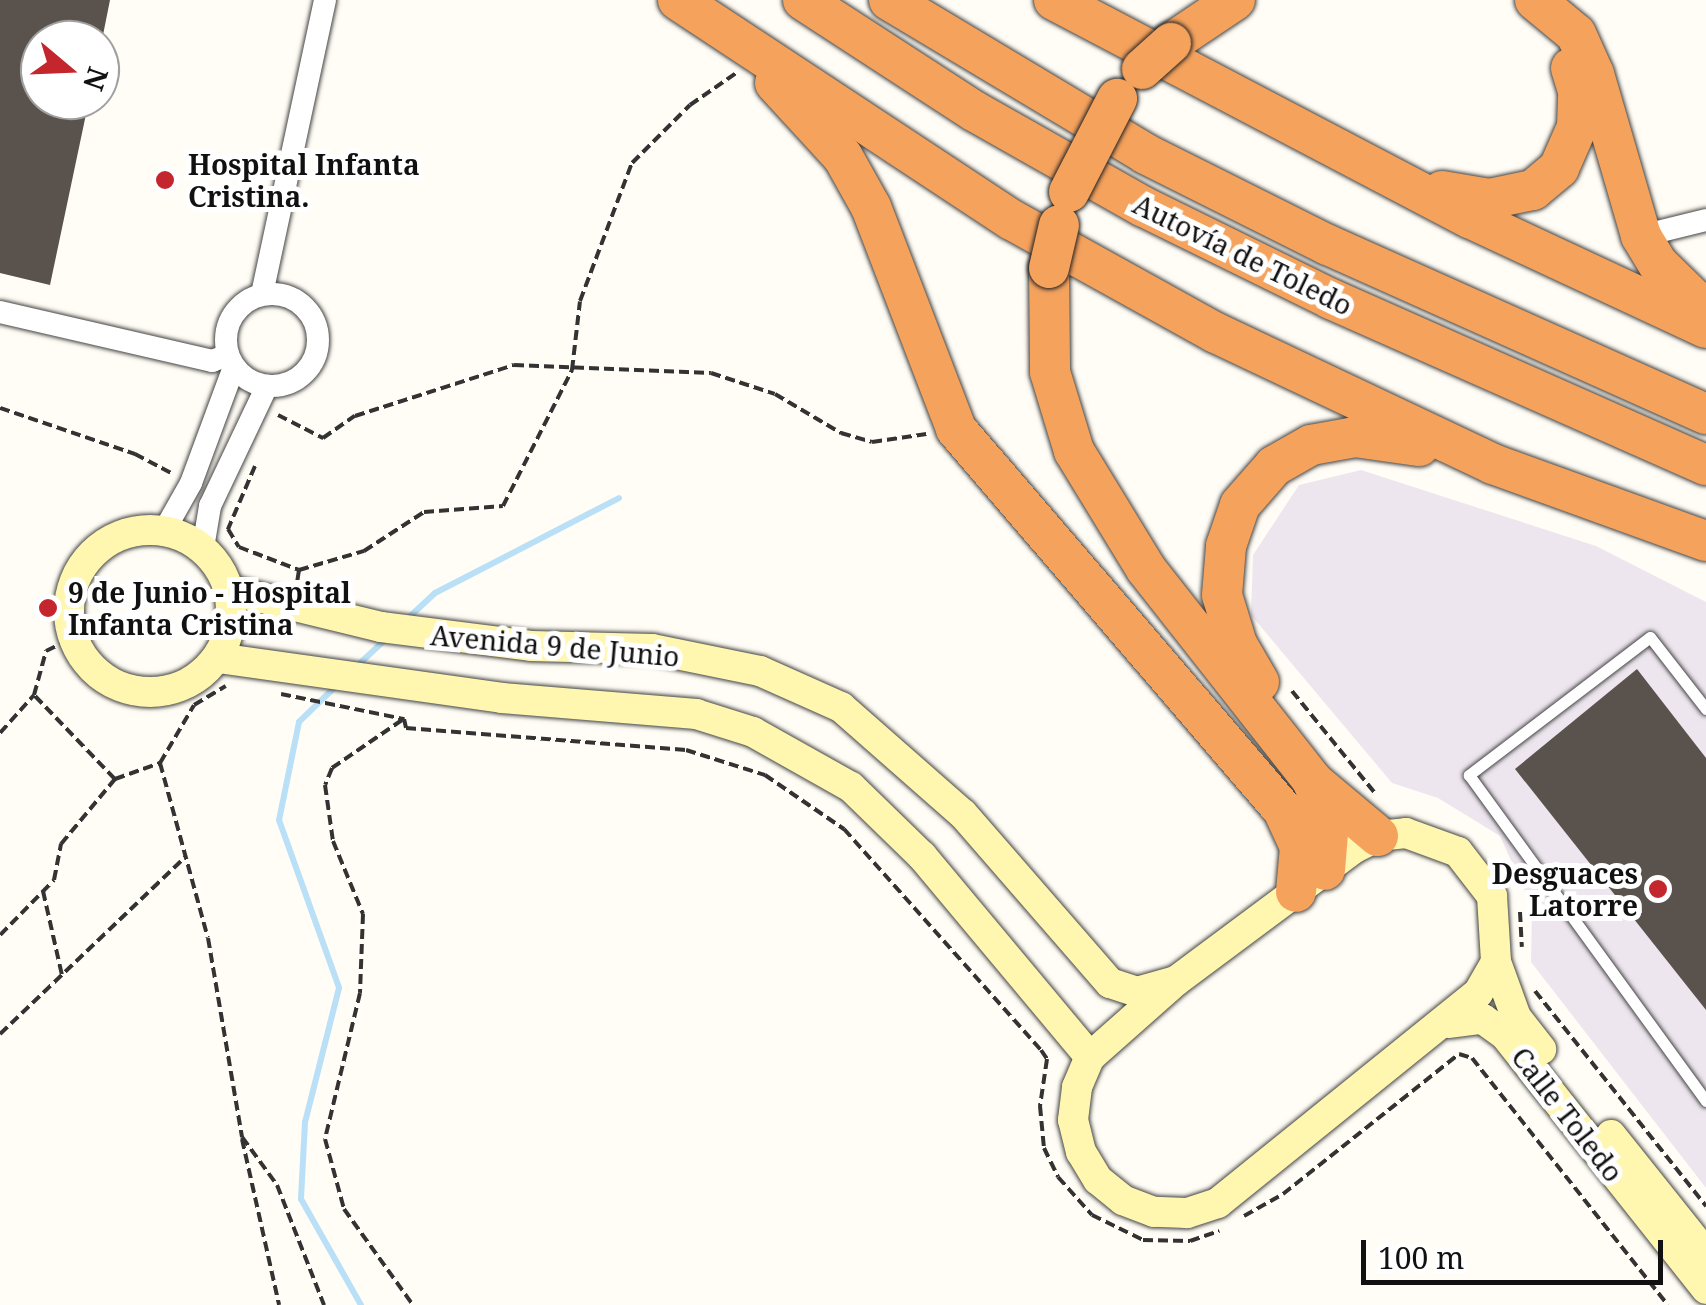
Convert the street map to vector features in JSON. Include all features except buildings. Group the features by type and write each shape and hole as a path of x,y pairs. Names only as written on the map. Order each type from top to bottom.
{"highway":[{"path":"678,0 843,157 898,266 956,429 1283,810 1310,881"},
{"name":"Autovía de Toledo","path":"803,0 974,111 1144,207 1331,299 1706,465"},
{"name":"Autovía de Toledo","path":"889,0 1146,154 1328,244 1706,414"},
{"path":"1054,0 1390,171 1470,218 1706,328"},
{"path":"1235,0 1143,70 1064,208 1050,268 1050,372 1074,451 1146,569 1309,775 1378,836"},
{"path":"1390,171 1454,195 1489,199 1533,190 1559,168 1576,127 1578,92 1536,1"},
{"path":"1536,1 1576,34 1594,74 1641,236 1658,264 1706,311"},
{"path":"738,55 1012,220 1216,333 1493,464"},
{"path":"1310,881 1328,820 1309,775 1237,644 1222,595 1226,546 1240,506 1274,466 1311,445 1355,437 1401,440 1493,464 1706,541"}],"main road":[{"path":"164,530 203,548 229,590 229,633 218,658 177,689 126,690 85,660 73,638 69,605 84,563 120,536 164,530"},
{"name":"Avenida 9 de Junio","path":"229,590 381,627 532,646 652,650 760,670 841,706 963,814 1110,984 1137,992 1176,981"},
{"name":"Avenida 9 de Junio","path":"218,658 358,680 696,714 753,732 851,787 922,856 1090,1057"},
{"path":"1378,836 1310,881 1176,981 1090,1057 1076,1087 1074,1120 1081,1152 1098,1180 1124,1200 1154,1212 1187,1213 1218,1203 1448,1023 1496,962"},
{"name":"Calle Toledo","path":"1378,836 1434,838 1479,872 1498,924 1496,962 1516,1016 1706,1254"},
{"name":"Calle Toledo","path":"1448,1023 1483,1019 1506,1035 1706,1289"}],"street":[{"path":"164,530 191,483 229,354 236,310 262,294 325,0"},
{"path":"1641,236 1706,220"},
{"path":"203,548 210,506 252,406 267,386 306,371 317,330 303,306 262,294"},
{"path":"0,298 229,354 267,386"},
{"path":"0,312 212,360 229,354"}],"lane":[{"path":"1706,709 1650,637 1469,775 1706,1101"}],"path":[{"path":"256,464 228,530 239,547 299,570 364,550 424,512 503,506 572,370 580,301 632,164 738,55"},
{"path":"252,406 323,438 355,416 514,364 745,380 840,433 872,442 956,429"},
{"path":"0,408 136,454 191,483"},
{"path":"269,431 276,415"},
{"path":"292,605 299,570"},
{"path":"0,733 34,695 46,650 73,638"},
{"path":"276,665 270,691 334,706"},
{"path":"0,934 54,880 61,844 115,779 160,763 194,706 223,686 239,688"},
{"path":"34,695 115,779"},
{"path":"404,719 332,768 325,785 333,841 364,914 360,994 325,1139 344,1209 413,1305"},
{"path":"160,763 208,938 242,1137 279,1305"},
{"path":"0,1034 186,856"},
{"path":"43,892 62,974"},
{"path":"1532,988 1706,1206"},
{"path":"242,1137 276,1185 324,1305"}],"shaded area":[{"path":"1361,470 1596,546 1706,602 1706,1188 1531,962 1532,908 1500,836 1438,798 1392,783 1251,615 1253,555 1299,485"}],"waterway":[{"path":"405,621 435,593 619,498"},
{"path":"357,666 388,637"},
{"path":"337,685 299,722 279,820 339,988 305,1122 301,1199 361,1305"}],"place":[{"name":"Hospital Infanta Cristina.","path":"165,180"},
{"name":"9 de Junio - Hospital Infanta Cristina","path":"48,608"},
{"name":"Desguaces Latorre","path":"1658,889"}]}
